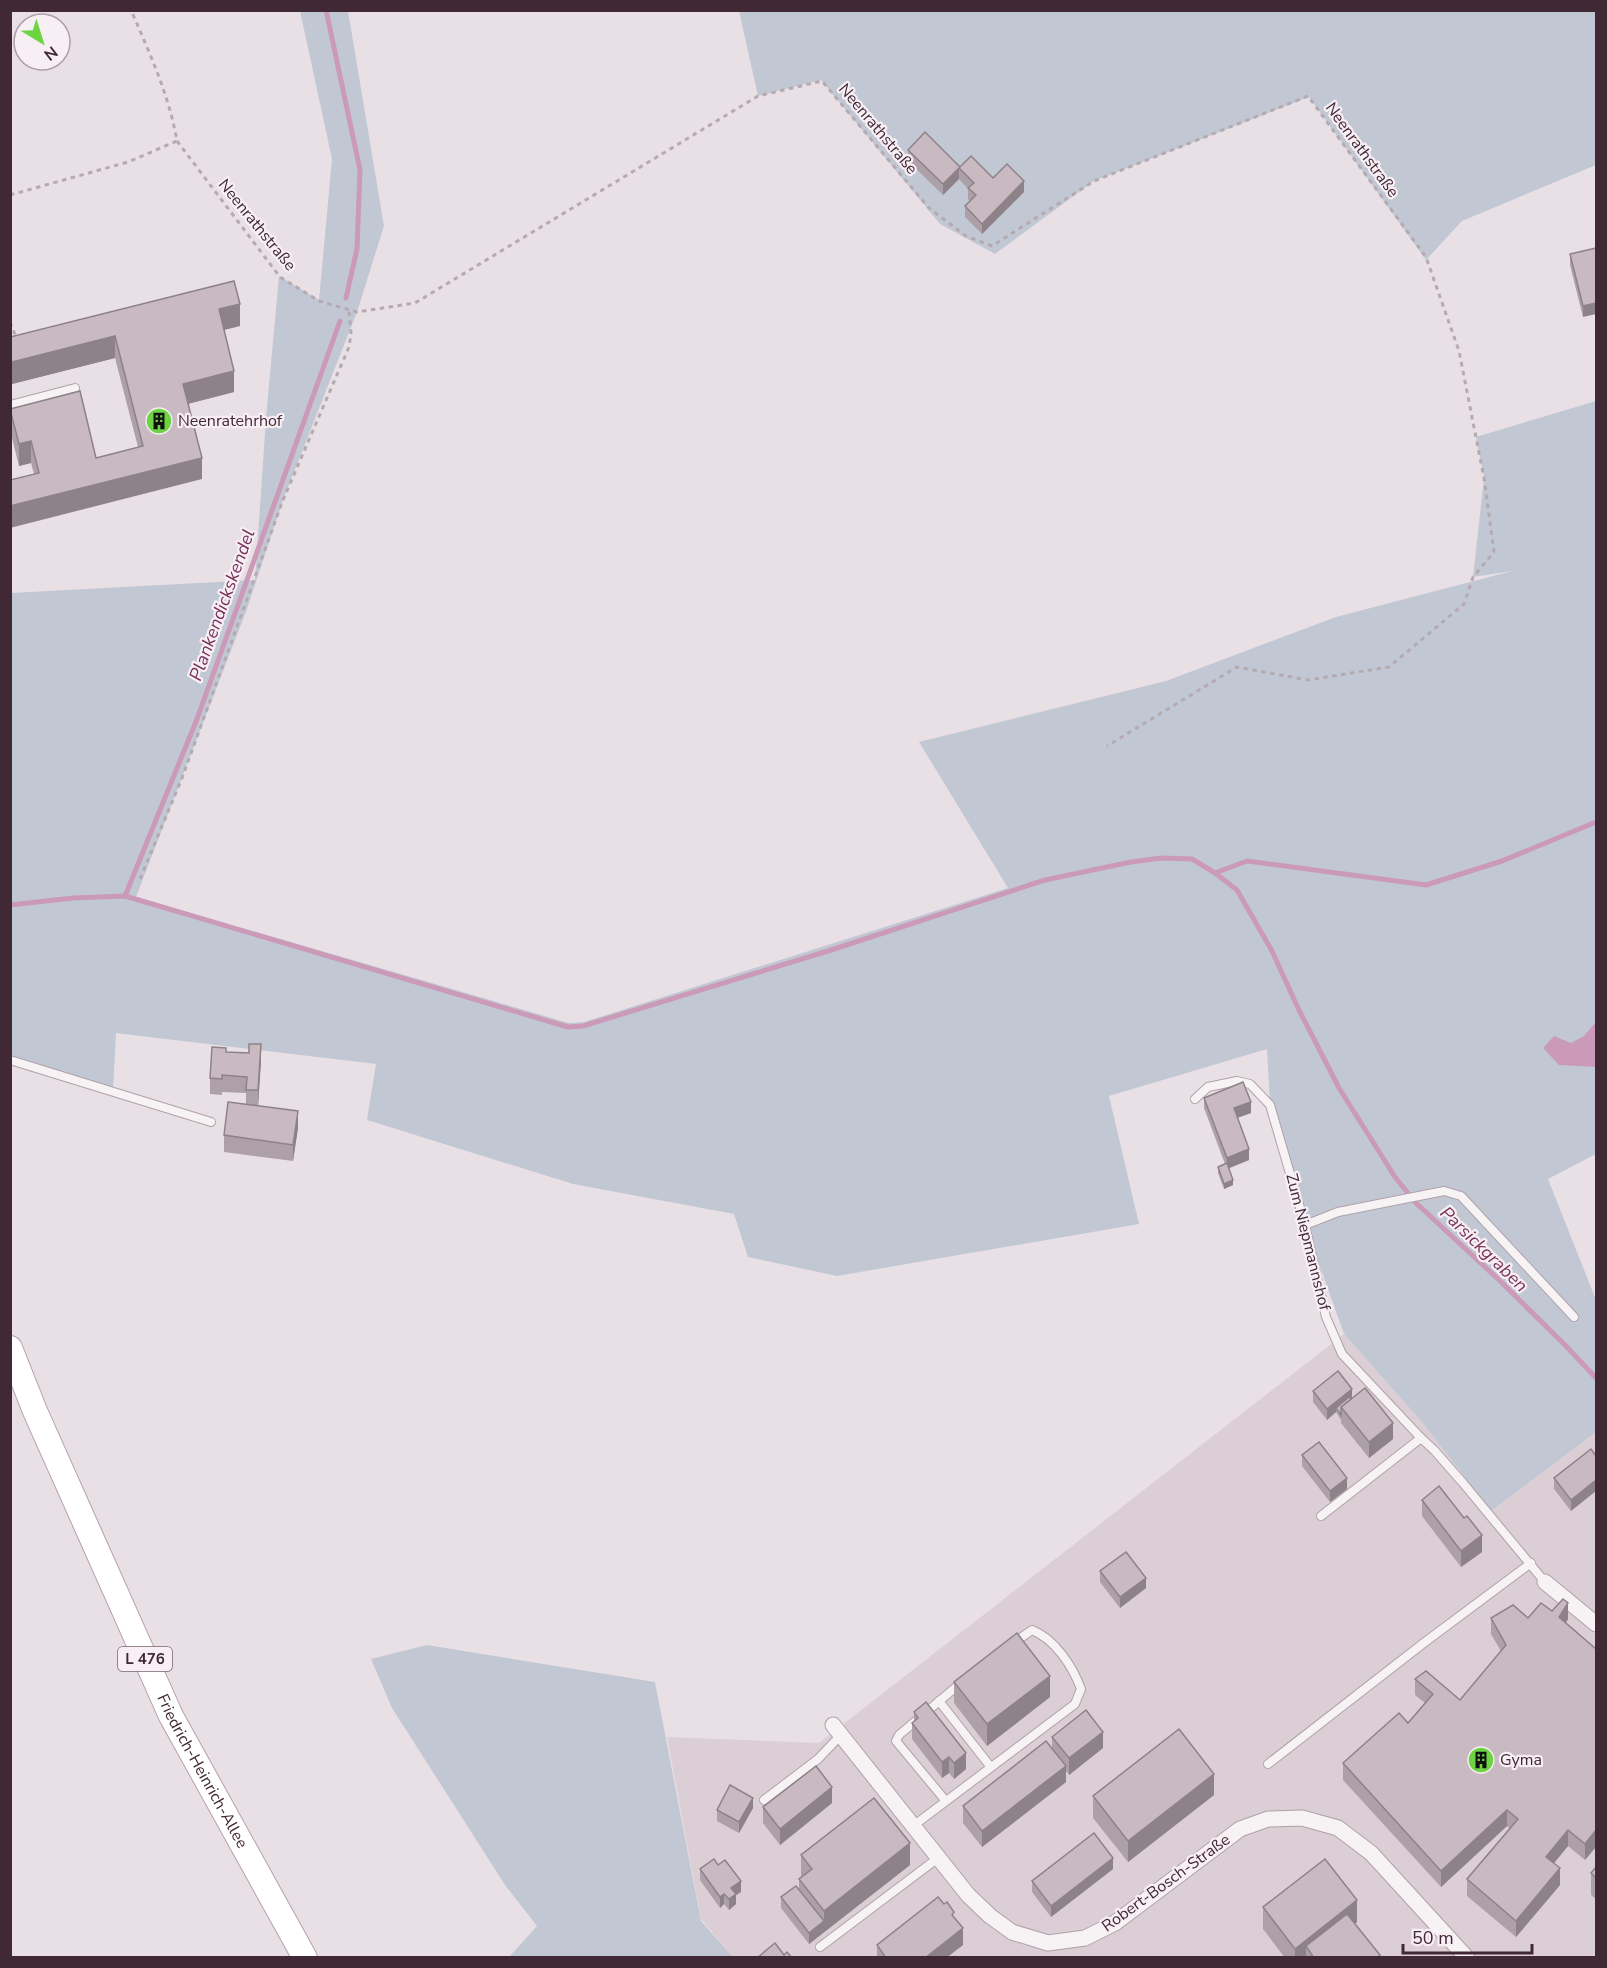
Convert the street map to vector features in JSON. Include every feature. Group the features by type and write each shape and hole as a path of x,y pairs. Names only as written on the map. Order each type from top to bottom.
{"main road":[{"name":"Friedrich-Heinrich-Allee","path":"10,1348 35,1411 171,1716 305,1958"}],"street":[{"name":"Zum Niepmannshof","path":"1545,1582 1596,1624"},
{"name":"Robert-Bosch-Straße","path":"836,1731 968,1895 990,1916 1012,1932 1048,1943 1084,1938 1115,1923 1240,1829 1268,1819 1302,1818 1338,1828 1371,1853 1467,1958"}],"lane":[{"path":"10,405 75,388"},
{"path":"10,1060 211,1122"},
{"name":"Zum Niepmannshof","path":"1195,1099 1208,1087 1237,1081 1250,1084 1270,1105 1305,1225 1326,1317 1342,1354 1434,1450 1545,1582"},
{"path":"1305,1225 1338,1212 1421,1195 1444,1191 1461,1196 1574,1317"},
{"path":"1321,1516 1421,1438"},
{"path":"1268,1764 1531,1563"},
{"path":"913,1826 1075,1704 1081,1689 1075,1674 1042,1634 1032,1630 1007,1648"},
{"path":"945,1800 896,1741 899,1735 965,1680"},
{"path":"939,1701 990,1766"},
{"path":"764,1800 818,1760 836,1731"},
{"path":"820,1947 938,1858"}],"path":[{"name":"Neenrathstraße","path":"131,10 164,87 177,141 280,277 319,301 357,312 415,303 758,96 790,88 822,81 929,208 966,236 992,246 1094,180 1308,96 1426,257 1459,351 1484,478 1494,552 1473,577 1464,604 1389,667 1308,680 1237,667 1107,746"},
{"path":"10,195 128,162 177,141"},
{"path":"140,879 182,778 283,500 349,347 351,333 349,310"},
{"path":"10,322 16,338"}],"shaded area":[{"path":"300,11 348,11 384,226 357,312 283,500 247,609 136,897 569,1023 584,1022 1008,888 919,742 1166,681 1336,617 1512,571 1473,577 1484,478 1476,437 1596,401 1596,1154 1548,1179 1596,1300 1596,1432 1491,1511 1422,1422 1344,1334 1295,1197 1270,1105 1267,1049 1109,1096 1139,1224 837,1276 748,1257 734,1214 573,1184 367,1120 376,1064 116,1033 113,1091 11,1060 11,593 255,580 279,276 319,300 332,159"},
{"path":"739,11 1596,11 1596,165 1462,221 1426,260 1309,97 1094,181 995,254 940,224 821,80 758,96"},
{"path":"1596,1022 1596,1067 1559,1065 1543,1048 1554,1036 1571,1043 1584,1036"},
{"path":"1344,1334 1422,1422 1491,1511 1596,1432 1596,1957 733,1957 701,1919 667,1737 819,1743"},
{"path":"427,1645 655,1682 701,1921 733,1957 509,1957 537,1926 505,1885 392,1708 371,1659"}],"building":[{"path":"925,132 960,167 971,156 993,178 1007,164 1024,181 982,224 965,206 976,195 968,188 974,183 959,168 943,184 908,150"},
{"path":"1596,248 1596,303 1583,306 1570,254"},
{"name":"Neenratehrhof","path":"234,281 240,304 219,309 234,371 183,384 202,458 10,506 10,480 39,473 31,441 19,444 10,409 80,391 96,458 143,446 115,336 12,362 10,337"},
{"path":"249,1044 261,1044 258,1090 246,1090 247,1077 222,1075 222,1079 210,1078 212,1047 226,1048 226,1052 249,1053"},
{"path":"1243,1082 1251,1102 1234,1108 1249,1149 1227,1158 1204,1098"},
{"path":"228,1102 298,1111 293,1145 224,1135"},
{"path":"1227,1163 1233,1180 1224,1184 1218,1167"},
{"path":"1338,1371 1352,1389 1327,1409 1313,1391"},
{"path":"1365,1388 1393,1423 1369,1442 1341,1407"},
{"path":"1349,1397 1351,1399 1341,1407 1341,1415 1336,1408"},
{"path":"1319,1442 1347,1478 1330,1491 1302,1455"},
{"path":"1591,1449 1596,1456 1596,1480 1571,1500 1554,1478"},
{"path":"1439,1486 1464,1518 1467,1516 1482,1535 1461,1551 1422,1500"},
{"path":"1126,1552 1146,1578 1120,1597 1100,1571"},
{"name":"Gyma","path":"1563,1599 1568,1603 1559,1617 1596,1649 1596,1830 1585,1844 1568,1830 1546,1857 1560,1868 1516,1921 1467,1879 1518,1819 1507,1810 1441,1871 1343,1763 1399,1713 1408,1723 1433,1694 1415,1679 1426,1671 1460,1700 1506,1645 1491,1618 1513,1605 1528,1618 1541,1603 1552,1611"},
{"path":"1017,1633 1050,1676 987,1724 954,1682"},
{"path":"926,1702 966,1753 954,1763 949,1757 942,1762 912,1723 918,1718 914,1712"},
{"path":"1086,1710 1103,1732 1069,1758 1052,1737"},
{"path":"1179,1729 1214,1774 1128,1841 1093,1796"},
{"path":"1046,1741 1066,1766 982,1831 963,1806"},
{"path":"816,1766 832,1787 780,1829 763,1807"},
{"path":"730,1785 753,1798 739,1822 717,1810"},
{"path":"874,1798 910,1843 824,1911 799,1879 812,1869 801,1855"},
{"path":"1094,1833 1113,1858 1051,1906 1032,1881"},
{"path":"714,1859 718,1865 725,1860 741,1881 731,1888 736,1894 729,1899 724,1894 720,1897 700,1869"},
{"path":"1325,1859 1357,1900 1295,1949 1263,1907"},
{"path":"1596,1867 1596,1878 1591,1873"},
{"path":"796,1886 824,1921 809,1933 781,1897"},
{"path":"938,1897 944,1904 947,1902 954,1912 952,1915 963,1928 925,1958 886,1958 877,1945"},
{"path":"1347,1914 1380,1955 1377,1958 1314,1958 1306,1946"},
{"path":"775,1943 784,1955 787,1952 792,1958 757,1958"}],"waterway":[{"name":"Plankendickskendel","path":"326,10 360,170 357,249 346,298"},
{"name":"Plankendickskendel","path":"125,896 197,719 340,321"},
{"path":"1215,873 1247,861 1426,885 1502,861 1596,822"},
{"name":"Parsickgraben","path":"10,905 73,898 125,896 568,1027 583,1026 828,951 1045,880 1131,862 1161,858 1192,859 1237,890 1272,951 1339,1088 1395,1177 1415,1202 1499,1280 1596,1378"}],"place":[{"name":"Neenratehrhof","path":"159,421"},
{"name":"Gyma","path":"1481,1760"}]}
